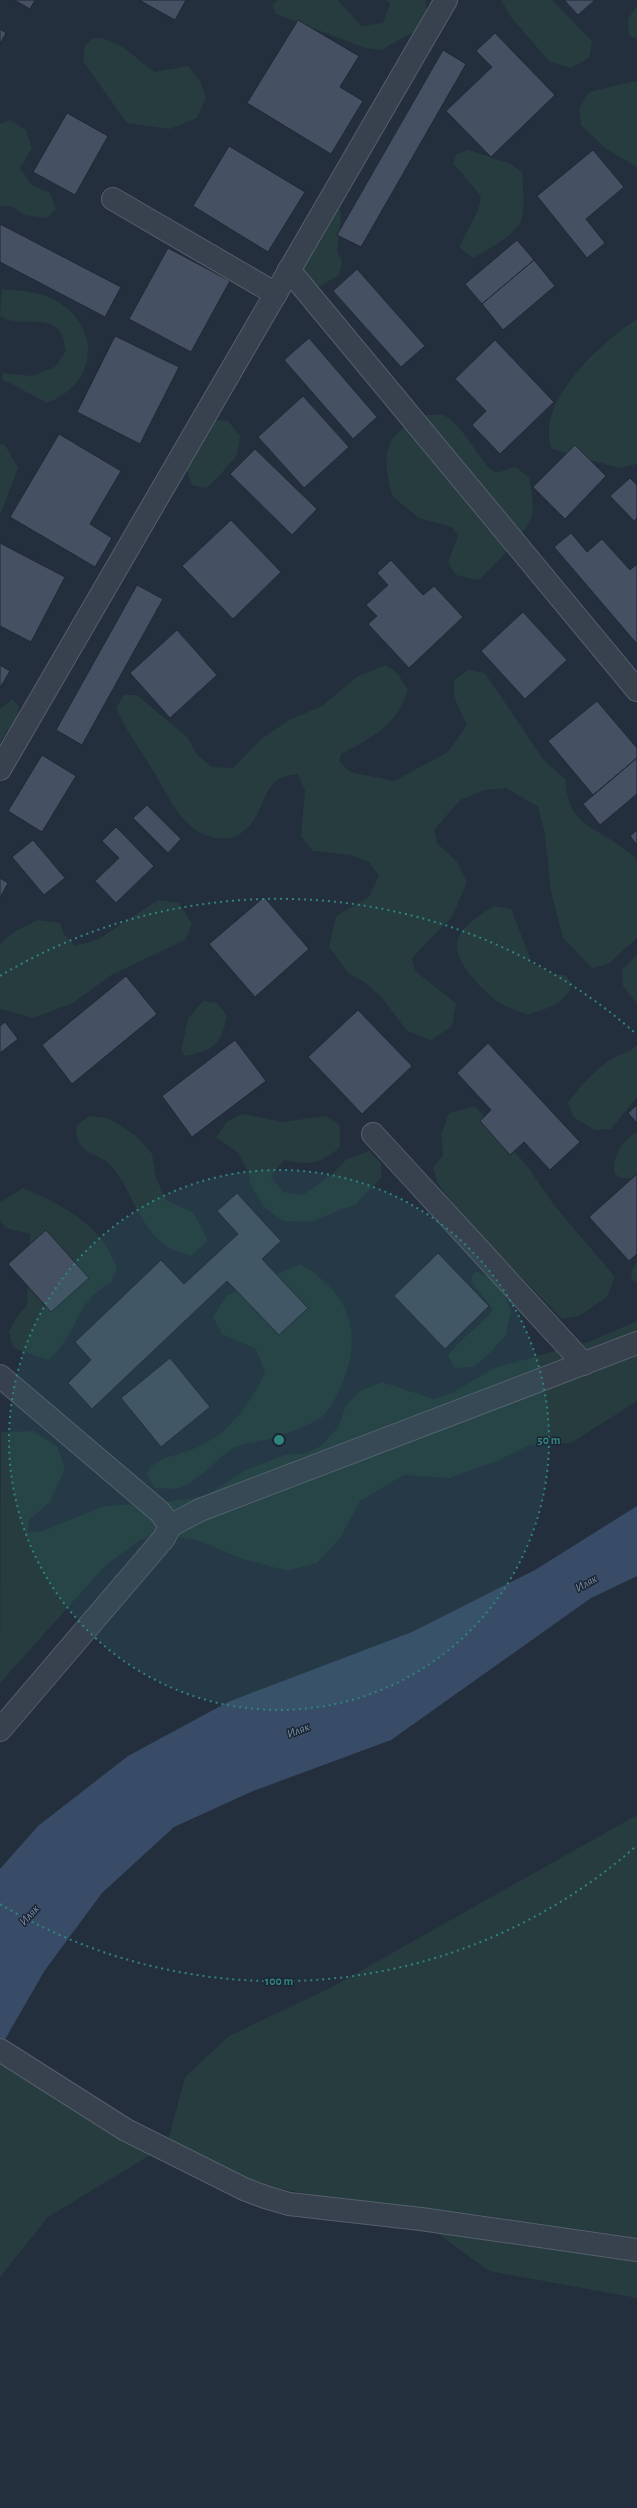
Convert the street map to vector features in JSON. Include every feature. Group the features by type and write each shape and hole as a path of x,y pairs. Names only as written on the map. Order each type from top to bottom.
{"street":[{"path":"0,769 446,0"},
{"path":"113,199 276,294"},
{"path":"289,270 637,690"},
{"path":"373,1134 584,1364"},
{"path":"0,1730 164,1538 170,1526 200,1510 637,1343"},
{"path":"0,1376 160,1512 170,1526"},
{"path":"0,2050 126,2130 244,2189 289,2204 421,2219 637,2250"}],"green space":[{"path":"278,0 338,0 361,26 383,23 390,4 387,0 426,0 426,13 414,32 381,50 365,48 276,14 272,5"},
{"path":"501,0 552,0 592,41 589,58 571,68 550,62 510,16"},
{"path":"637,6 637,38 629,36 628,19"},
{"path":"93,38 111,41 119,45 155,72 188,66 200,81 206,97 197,118 170,129 127,123 83,61 85,45"},
{"path":"635,81 637,82 637,167 605,148 581,125 579,109 589,92"},
{"path":"10,120 26,130 32,148 20,168 32,185 50,193 56,209 46,218 25,215 11,206 0,206 0,124"},
{"path":"468,150 509,163 522,172 523,192 523,214 519,225 504,239 473,258 459,247 475,216 481,196 453,163 457,154"},
{"path":"320,206 340,209 341,218 337,251 342,261 339,275 320,286 294,290"},
{"path":"2,289 31,292 51,298 73,314 82,327 87,342 88,357 84,371 75,384 63,395 47,403 2,379 3,373 32,376 55,367 66,351 62,335 55,327 48,323 7,320 0,316"},
{"path":"637,319 637,464 619,468 552,449 549,431 552,413 561,394 574,375 590,358 606,343"},
{"path":"427,415 443,415 451,420 492,470 499,472 515,467 529,477 533,508 531,518 523,532 508,550 478,580 456,575 448,562 458,536 452,527 419,518 392,496 387,467 389,446 401,430"},
{"path":"216,420 228,421 240,436 237,455 218,477 206,488 192,485 188,476 190,460 207,431"},
{"path":"0,444 5,445 18,468 0,515"},
{"path":"386,665 398,674 408,690 396,714 382,730 364,742 341,754 339,761 350,772 394,781 448,752 467,725 454,697 454,680 468,670 485,673 543,759 566,780 571,806 577,815 592,828 629,852 637,861 637,938 608,964 592,968 563,938 551,892 545,834 538,807 506,788 485,790 460,800 434,830 437,843 457,862 467,882 452,917 412,958 415,971 456,1003 452,1026 431,1040 407,1031 384,1000 366,983 349,974 329,947 336,916 369,897 379,876 369,862 351,855 313,851 301,836 305,791 298,774 285,777 275,782 269,789 250,825 241,833 230,838 210,837 193,828 174,807 116,708 124,695 137,695 188,738 197,755 212,767 233,768 260,740 289,720 322,706 358,676"},
{"path":"13,699 19,707 18,713 14,722 0,743 0,709"},
{"path":"158,900 179,903 192,924 185,940 111,975 73,1003 33,1018 0,1009 0,944 14,932 38,920 60,923 64,934 75,946 99,939"},
{"path":"494,906 511,909 532,963 555,975 565,975 572,984 565,997 554,1005 528,1015 508,1007 497,1001 483,989 462,963 458,953 457,944 459,936 470,922"},
{"path":"637,954 637,1004 623,986 622,970"},
{"path":"203,1001 217,1003 227,1016 225,1026 219,1040 215,1045 195,1054 185,1056 181,1051 188,1019"},
{"path":"637,1045 637,1097 611,1129 595,1130 573,1117 568,1103 584,1083 608,1061 630,1051"},
{"path":"475,1106 528,1167 554,1205 615,1277 607,1297 579,1316 562,1319 457,1210 437,1182 433,1167 443,1155 441,1135 449,1113"},
{"path":"242,1114 283,1122 325,1116 340,1125 340,1147 333,1153 320,1160 308,1163 284,1160 271,1177 283,1192 303,1195 331,1175 347,1159 369,1151 381,1163 381,1178 356,1204 310,1222 283,1221 264,1207 250,1184 248,1171 237,1152 216,1137 227,1122"},
{"path":"89,1116 108,1118 136,1136 152,1154 156,1178 166,1200 194,1213 208,1241 191,1256 169,1248 157,1238 149,1229 113,1168 101,1158 84,1149 80,1144 76,1126"},
{"path":"637,1131 637,1178 620,1178 614,1172 617,1154 623,1144"},
{"path":"23,1188 67,1209 80,1218 102,1240 111,1254 117,1269 111,1283 90,1299 66,1340 48,1360 13,1348 9,1332 17,1317 27,1305 30,1234 5,1228 0,1219 0,1202"},
{"path":"637,1262 637,1283 632,1280 631,1272"},
{"path":"300,1264 317,1275 330,1287 341,1301 348,1315 352,1347 349,1365 340,1388 329,1408 319,1419 299,1429 265,1440 235,1447 199,1477 185,1486 173,1489 155,1488 146,1474 151,1468 156,1463 167,1457 186,1452 205,1443 227,1427 245,1407 265,1373 256,1349 222,1334 213,1317 226,1296"},
{"path":"476,1271 491,1279 505,1295 511,1312 506,1335 490,1353 474,1367 455,1368 448,1357 458,1344 483,1321 493,1309 472,1283 471,1277"},
{"path":"637,1321 637,1401 571,1443 530,1445 497,1461 450,1478 404,1475 360,1501 341,1537 317,1563 287,1571 240,1558 197,1540 155,1533 139,1541 106,1565 0,1683 1,1432 33,1431 57,1446 65,1469 50,1502 29,1520 28,1532 40,1532 105,1506 175,1501 207,1495 246,1470 285,1455 307,1453 322,1445 339,1426 346,1405 360,1391 382,1382 434,1399 454,1392 494,1368 588,1342"},
{"path":"637,1815 637,2298 489,2271 408,2212 261,2185 167,2145 185,2077 229,2036 332,1987"},
{"path":"0,2052 167,2145 48,2217 0,2277"}],"water":[{"name":"Иляк","path":"637,1506 637,1576 591,1598 391,1740 253,1791 174,1827 102,1893 45,1970 0,2048 0,1869 38,1826 128,1756 228,1702 412,1632 535,1570"}],"building":[{"path":"14,0 35,0 30,9"},
{"path":"139,0 186,0 175,20"},
{"path":"564,0 595,0 578,15"},
{"path":"298,20 359,56 340,87 363,101 331,154 247,103"},
{"path":"0,29 6,33 0,44"},
{"path":"495,33 555,95 491,157 446,111 492,67 476,51"},
{"path":"443,50 466,64 361,247 337,235"},
{"path":"67,113 108,136 75,195 33,172"},
{"path":"229,146 305,192 268,252 193,206"},
{"path":"593,150 624,187 586,219 605,243 587,258 537,196"},
{"path":"0,224 121,287 105,317 0,262"},
{"path":"517,240 534,260 482,304 465,284"},
{"path":"168,248 230,281 191,352 129,319"},
{"path":"534,260 555,286 503,330 482,304"},
{"path":"357,269 425,346 401,367 333,291"},
{"path":"115,336 179,367 140,444 77,412"},
{"path":"309,338 377,417 353,439 284,360"},
{"path":"495,340 554,402 500,454 472,425 486,411 455,379"},
{"path":"303,396 349,447 304,488 258,437"},
{"path":"59,434 121,471 90,524 112,538 95,567 10,517"},
{"path":"575,445 606,476 565,519 533,487"},
{"path":"255,449 317,509 292,535 230,474"},
{"path":"630,478 637,485 637,518 634,521 610,496"},
{"path":"231,520 281,572 233,619 182,566"},
{"path":"571,533 587,552 602,539 630,570 637,564 637,644 554,547"},
{"path":"0,543 65,577 31,642 0,626"},
{"path":"391,560 423,595 434,586 463,617 409,668 368,624 377,616 366,605 388,585 377,573"},
{"path":"137,585 163,599 82,745 56,730"},
{"path":"523,612 567,660 525,699 481,651"},
{"path":"177,630 217,675 170,718 130,673"},
{"path":"0,665 10,671 0,688"},
{"path":"597,701 637,748 637,758 593,795 548,741"},
{"path":"42,755 76,776 42,832 8,811"},
{"path":"637,758 637,794 600,825 583,804"},
{"path":"147,805 181,839 168,853 133,818"},
{"path":"116,827 154,866 116,903 95,881 119,858 102,841"},
{"path":"637,830 637,845 630,836"},
{"path":"33,840 65,878 44,895 12,857"},
{"path":"0,878 8,883 0,898"},
{"path":"264,897 309,949 255,997 209,944"},
{"path":"126,976 157,1014 72,1084 42,1045"},
{"path":"358,1010 412,1066 362,1114 308,1057"},
{"path":"5,1022 18,1039 0,1053 0,1026"},
{"path":"235,1040 266,1081 192,1137 162,1096"},
{"path":"488,1043 580,1142 550,1170 524,1142 510,1155 480,1121 491,1110 457,1073"},
{"path":"637,1105 637,1123 628,1113"},
{"path":"637,1174 637,1254 629,1261 589,1217"},
{"path":"237,1193 281,1241 262,1259 308,1308 279,1335 227,1281 92,1409 68,1383 91,1360 75,1342 161,1260 184,1284 238,1234 217,1211"},
{"path":"46,1230 89,1278 51,1312 8,1264"},
{"path":"438,1253 489,1306 445,1349 394,1296"},
{"path":"170,1358 210,1407 161,1447 121,1398"}]}
